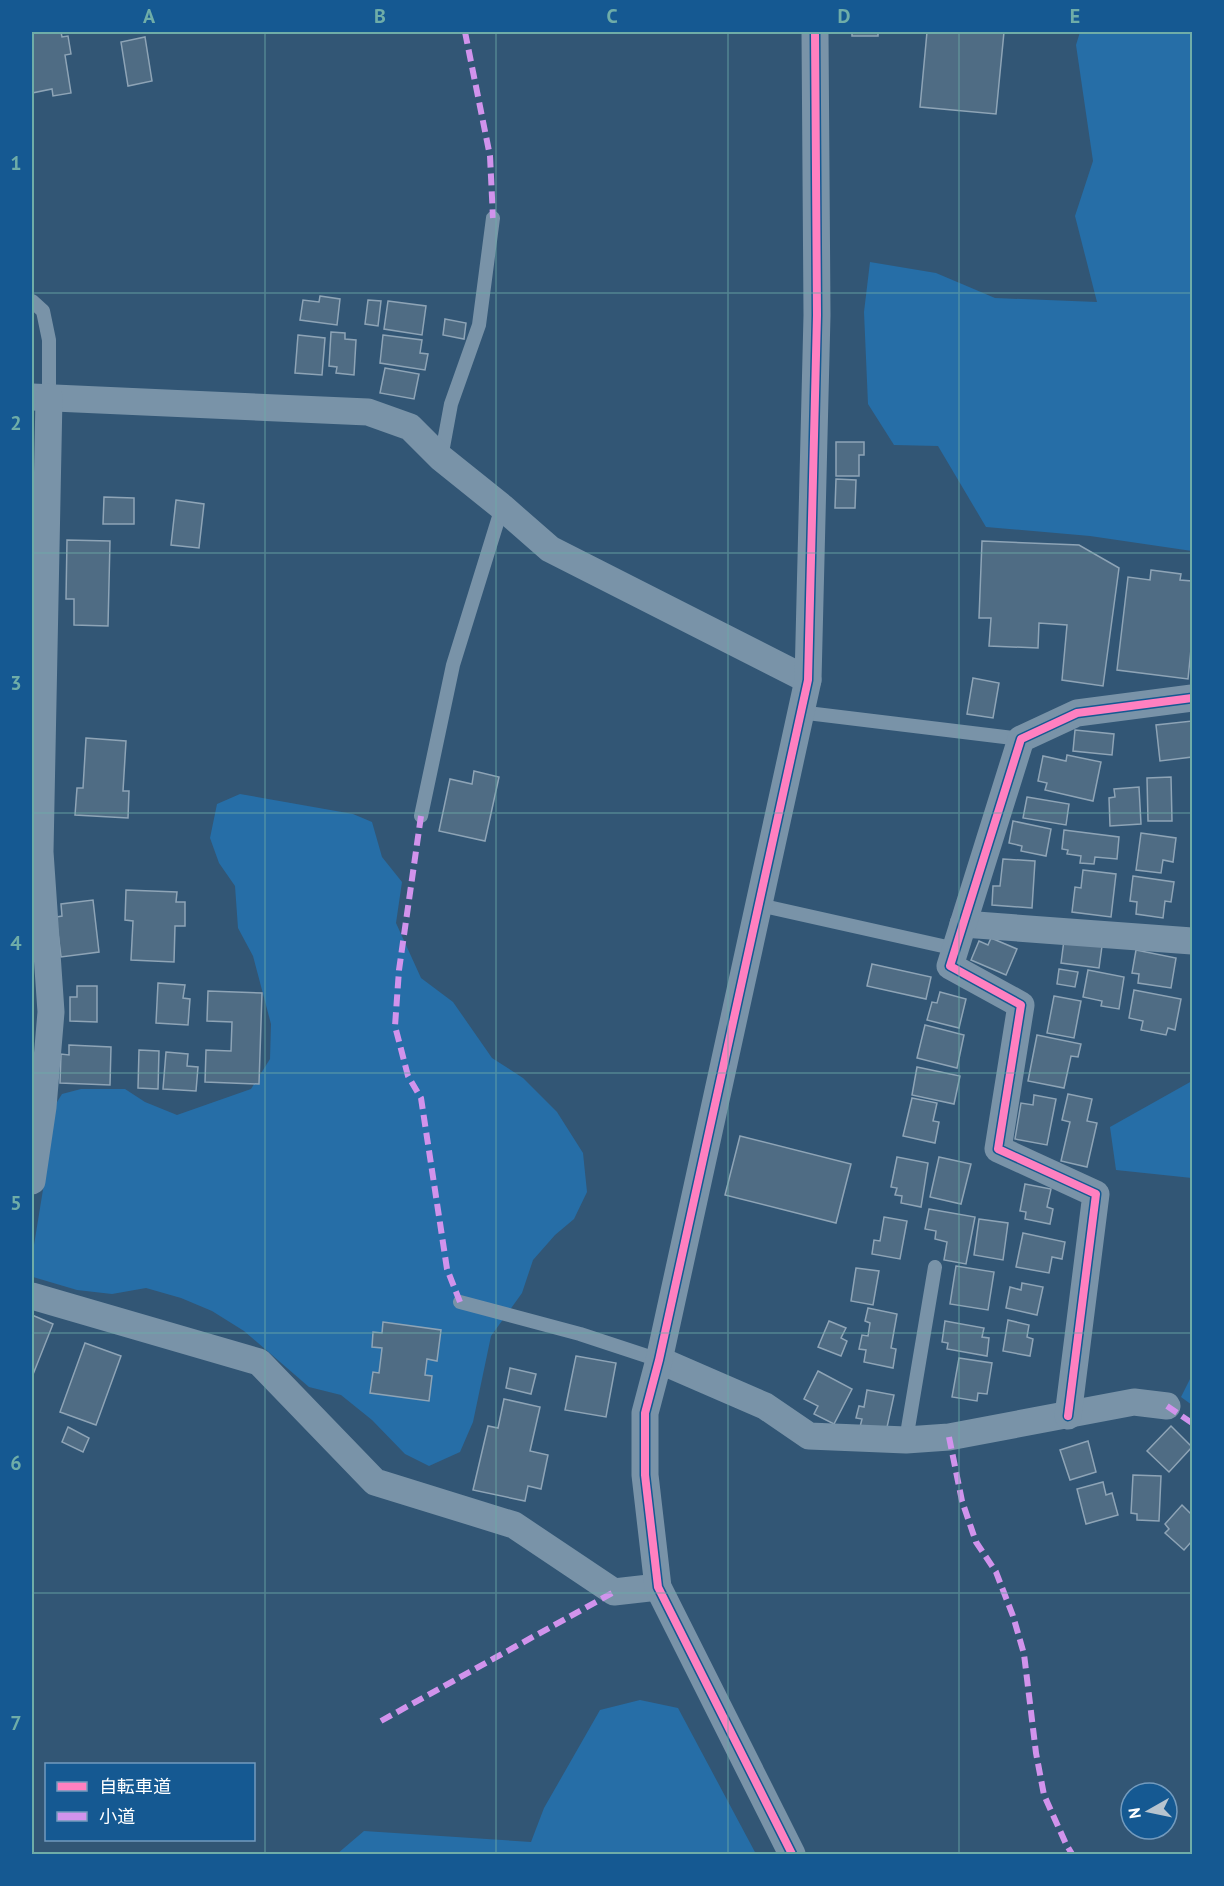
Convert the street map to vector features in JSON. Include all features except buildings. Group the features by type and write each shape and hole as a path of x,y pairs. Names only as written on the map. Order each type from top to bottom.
{"street":[{"path":"792,1854 657,1587 645,1475 645,1413 659,1360 808,680 817,315 815,32"},
{"path":"32,1181 43,1107 51,1012 36,852 40,397 368,412 410,427 441,458 550,549 808,680"},
{"path":"1068,1416 1096,1194 998,1149 1021,1005 950,966 1022,739 1077,713 1192,698"},
{"path":"959,937 1192,941"},
{"path":"32,1296 259,1362 375,1482 514,1525 614,1592 657,1587"},
{"path":"659,1360 765,1406 809,1436 906,1440 949,1437 1134,1402 1167,1406"}],"lane":[{"path":"441,458 451,404 479,325 493,218"},
{"path":"32,301 43,310 49,340 40,397"},
{"path":"421,816 453,665 502,507"},
{"path":"800,712 1022,739"},
{"path":"759,904 959,937"},
{"path":"906,1440 935,1267"},
{"path":"460,1302 580,1334 659,1360"}],"shaded area":[{"path":"1080,32 1192,32 1192,551 1090,536 986,527 938,446 894,445 868,404 864,312 870,262 936,273 995,298 1097,302 1075,216 1093,161 1076,45"},
{"path":"240,794 353,814 372,822 382,857 402,882 396,923 421,978 453,1002 492,1058 523,1078 557,1112 583,1153 587,1192 574,1219 555,1235 533,1260 522,1293 491,1336 473,1422 460,1452 429,1466 405,1454 372,1420 341,1395 309,1387 244,1331 212,1311 181,1298 146,1288 112,1294 77,1290 33,1277 34,1245 47,1165 52,1110 62,1094 81,1089 125,1089 145,1102 177,1115 251,1089 270,1059 271,1024 253,956 238,928 235,886 219,863 210,838 217,804"},
{"path":"1192,1081 1192,1178 1116,1170 1110,1127"},
{"path":"1192,1375 1192,1405 1181,1397"},
{"path":"640,1700 678,1708 756,1854 337,1854 364,1831 531,1842 544,1808 600,1710"}],"marked path":[{"path":"465,32 490,156 493,218"},
{"path":"421,816 399,970 395,1026 408,1076 421,1098 447,1269 460,1302"},
{"path":"1167,1406 1192,1423"},
{"path":"949,1437 962,1501 976,1542 996,1572 1013,1616 1024,1654 1036,1753 1044,1795 1072,1854"},
{"path":"381,1721 614,1592"}],"cycle path":[{"path":"792,1854 658,1587 645,1475 645,1413 659,1360 808,680 817,315 815,32"},
{"path":"1068,1416 1096,1194 998,1149 1021,1005 950,966 1021,739 1077,713 1192,698"}]}
